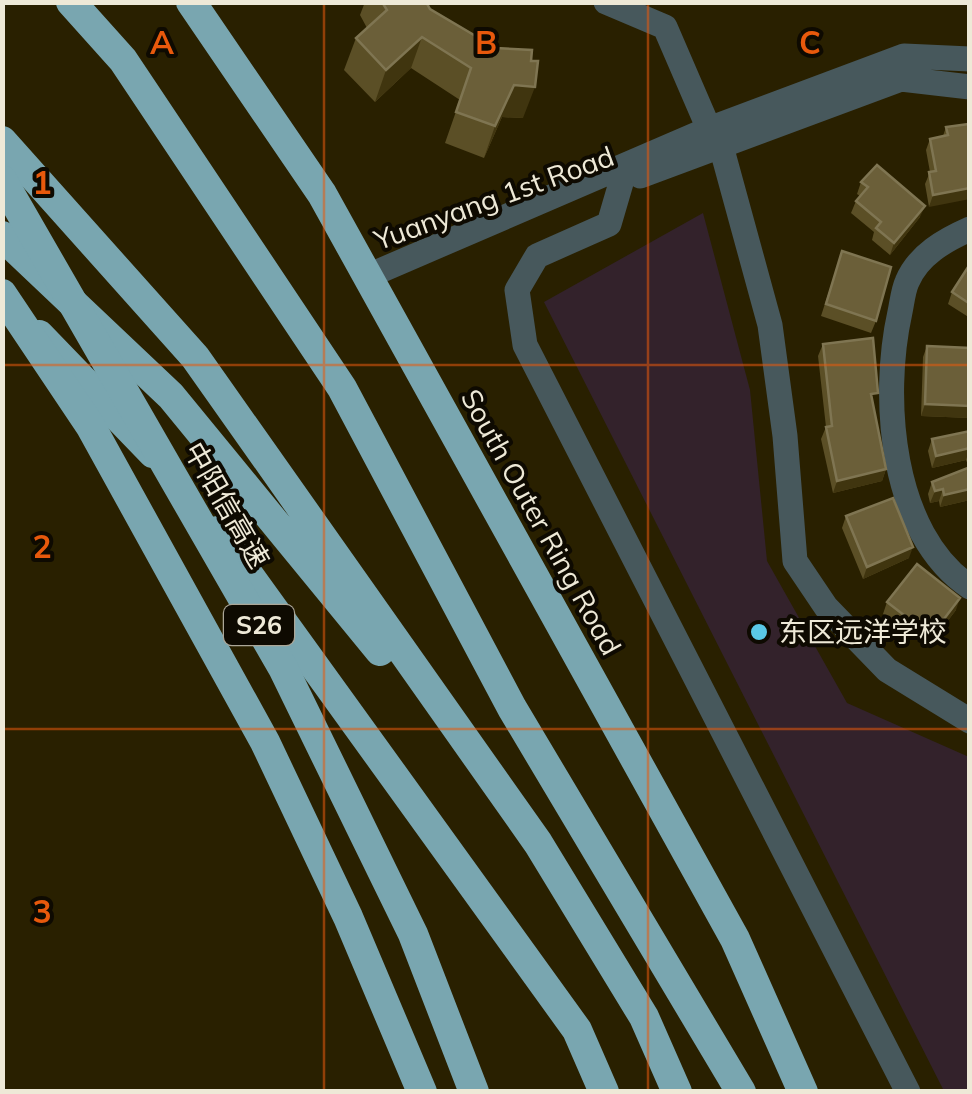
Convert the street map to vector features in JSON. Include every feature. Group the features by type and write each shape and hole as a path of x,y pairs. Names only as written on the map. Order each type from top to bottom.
{"highway":[{"path":"67,2 123,60 342,388 512,708 741,1092"},
{"name":"South Outer Ring Road","path":"192,2 322,194 368,276 735,939 802,1092"},
{"path":"2,141 196,357 538,842 644,1017 677,1092"},
{"name":"中阳信高速","path":"2,180 283,668 413,934 474,1092"},
{"path":"2,236 171,396 538,842"},
{"path":"2,295 182,483 577,1030 604,1092"},
{"name":"S26","path":"2,295 91,427 265,742 348,917 422,1092"}],"street":[{"path":"606,2 664,26 715,138 770,326 785,436 795,560 826,607 887,670 970,721"},
{"name":"Yuanyang 1st Road","path":"368,276 715,138 904,56 970,59"},
{"name":"Yuanyang 1st Road","path":"368,276 621,183 715,138 902,79 970,87"},
{"path":"621,183 608,224 537,256 517,290 524,345 908,1092"},
{"path":"970,229 938,243 907,280 893,345 892,405 899,469 921,533 948,573 970,587"}],"shaded area":[{"name":"东区远洋学校","path":"703,213 750,390 767,561 847,703 969,757 969,1091 944,1091 544,302"}],"building":[{"path":"382,2 426,2 430,9 496,48 532,50 531,61 538,61 535,87 514,85 495,126 456,112 471,68 422,37 386,70 356,38 387,10"},
{"path":"969,124 970,188 933,195 929,172 936,171 930,139 948,135 946,127"},
{"path":"877,165 925,206 894,243 876,228 881,222 856,201 868,187 861,182"},
{"path":"842,251 891,267 876,321 826,304"},
{"path":"970,264 970,304 952,292"},
{"path":"873,338 878,393 871,394 886,469 837,481 826,427 832,426 823,344"},
{"path":"927,346 970,348 970,406 925,404"},
{"path":"970,431 970,448 936,456 932,439"},
{"path":"970,467 970,489 944,495 943,489 935,491 932,482"},
{"path":"893,498 913,547 867,567 846,516"},
{"path":"917,564 960,598 931,636 887,602"}],"place":[{"name":"东区远洋学校","path":"759,632"}]}
